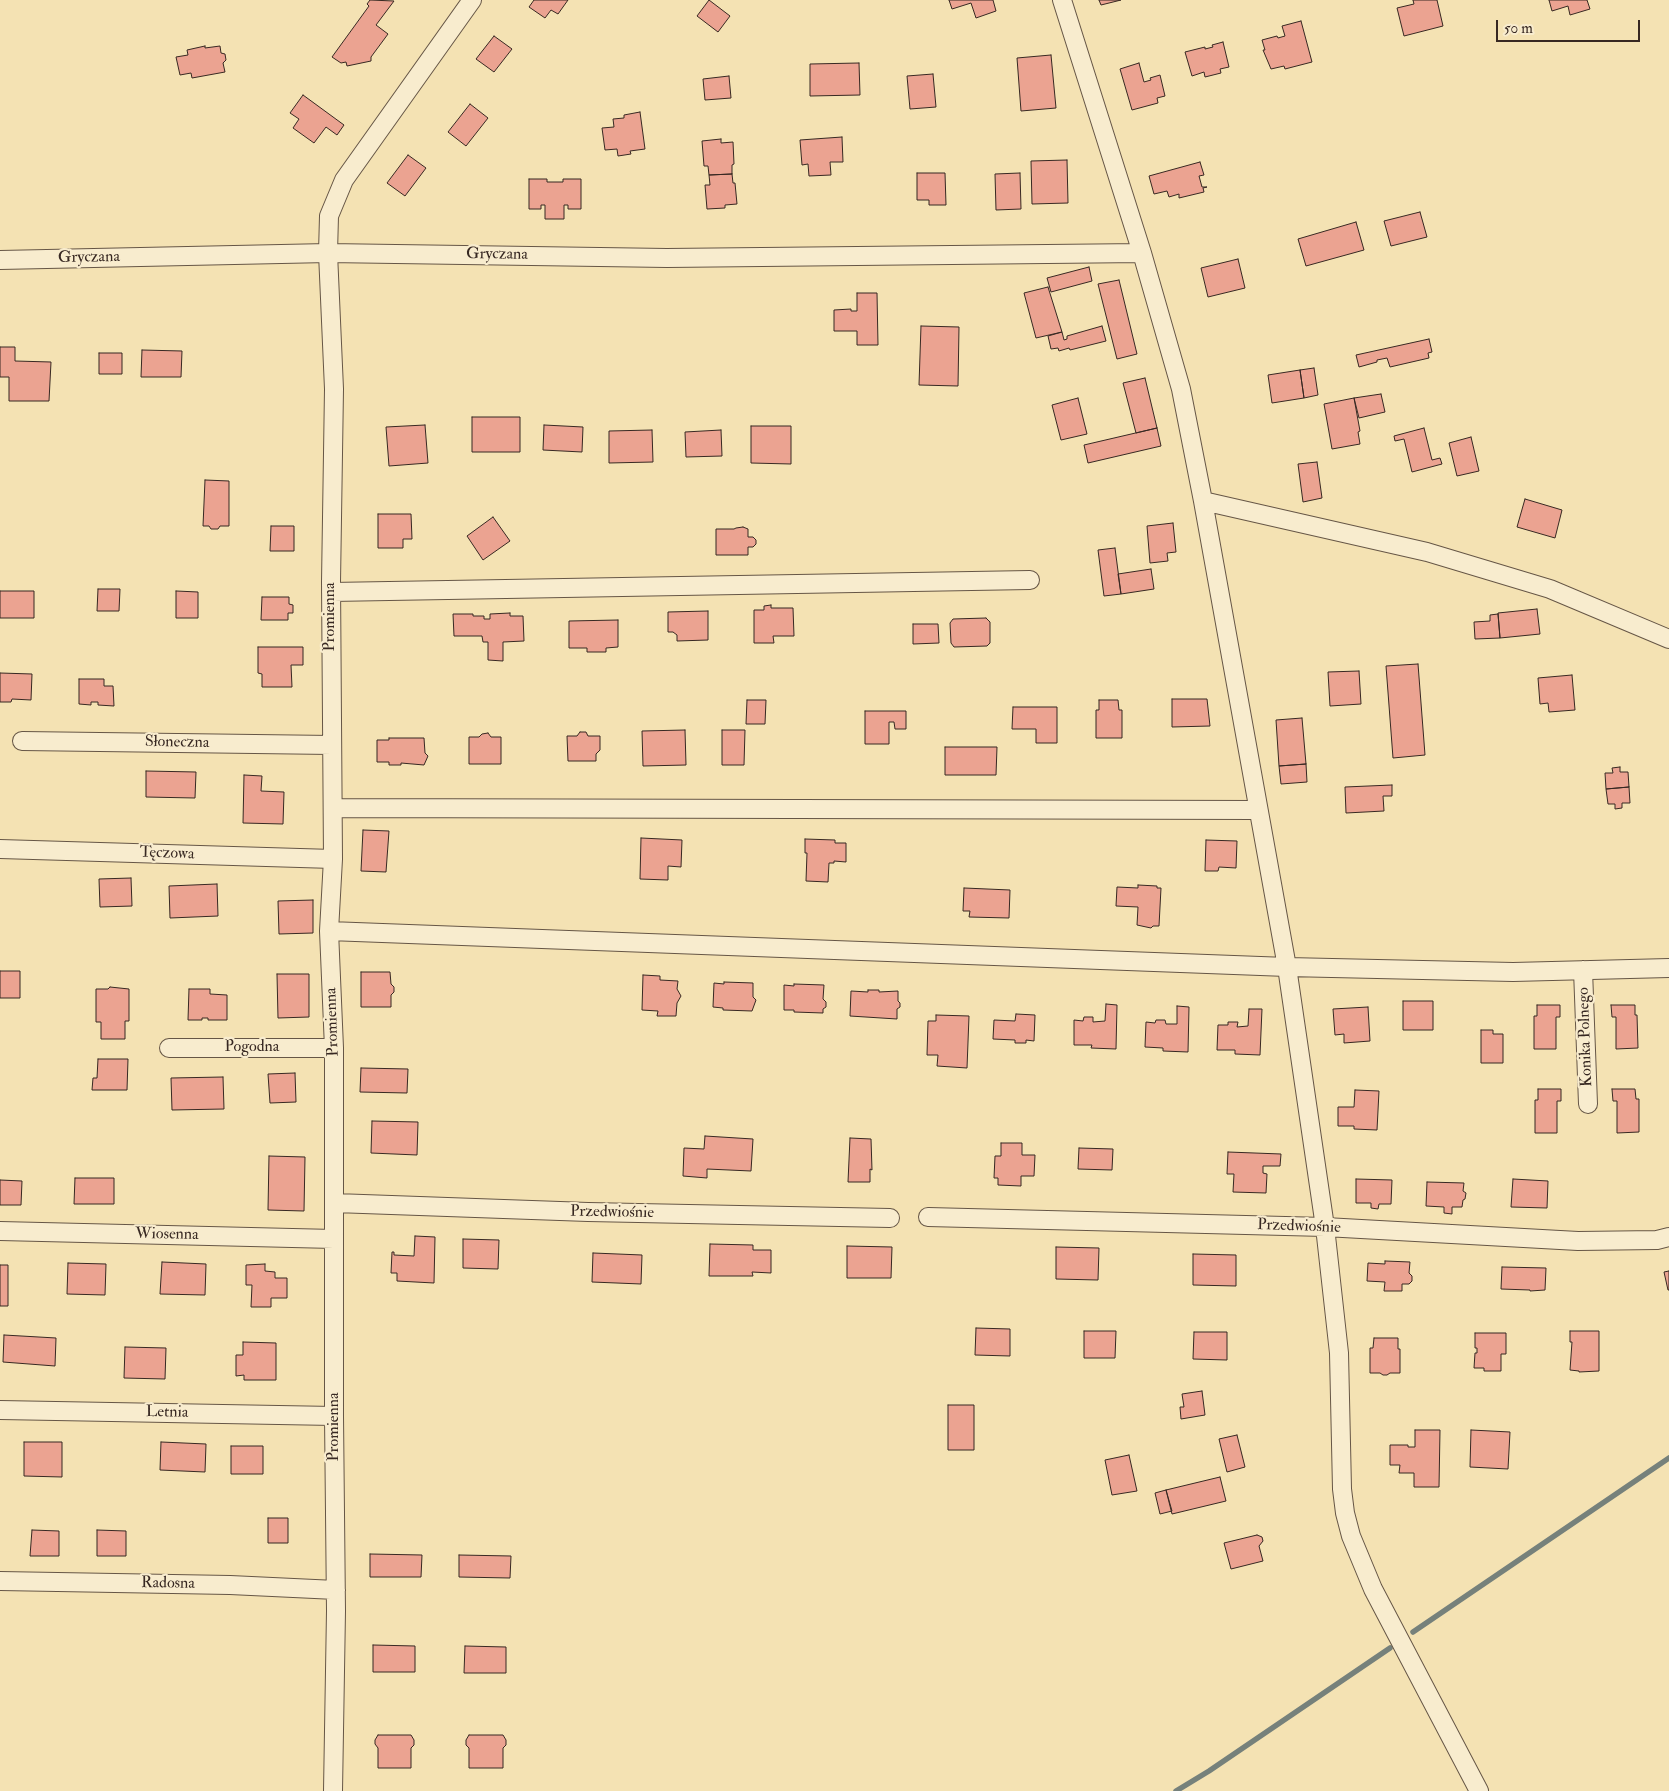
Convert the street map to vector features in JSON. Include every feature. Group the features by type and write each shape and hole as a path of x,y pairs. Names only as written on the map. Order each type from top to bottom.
{"street":[{"path":"328,253 329,216 344,180 472,0"},
{"path":"1062,0 1142,253 1180,389 1203,501 1286,967 1325,1227 1339,1353 1342,1489 1345,1513 1351,1536 1373,1589 1479,1791"},
{"name":"Gryczana","path":"0,260 328,253 667,258 1142,253"},
{"name":"Promienna","path":"328,253 334,389 331,592 333,859 329,931 334,1048 335,1203 334,1416 336,1590 333,1791"},
{"path":"1203,501 1427,552 1550,588 1669,639"},
{"path":"331,592 1030,580"},
{"name":"Słoneczna","path":"22,741 332,745"},
{"path":"333,808 1258,810"},
{"name":"Tęczowa","path":"0,849 333,859"},
{"path":"329,931 1286,967 1513,972 1669,968"},
{"name":"Konika Polnego","path":"1583,970 1588,1104"},
{"name":"Pogodna","path":"169,1048 334,1048"},
{"name":"Przedwiośnie","path":"335,1203 588,1212 890,1218"},
{"name":"Przedwiośnie","path":"928,1217 1325,1227 1578,1241 1657,1240 1669,1237"},
{"name":"Wiosenna","path":"0,1231 334,1239"},
{"name":"Letnia","path":"0,1410 334,1416"},
{"name":"Radosna","path":"0,1581 230,1585 336,1590"}],"building":[{"path":"370,0 394,1 376,25 388,34 371,57 371,61 347,66 346,62 341,63 332,57 369,6 367,4"},
{"path":"534,0 568,0 558,14 551,10 545,18 529,7"},
{"path":"709,0 730,16 718,32 697,16"},
{"path":"949,0 993,0 996,11 976,18 971,3 952,9"},
{"path":"1099,0 1121,0 1101,5"},
{"path":"1413,0 1437,0 1443,26 1404,36 1397,8 1414,4"},
{"path":"1549,0 1587,0 1590,9 1570,15 1568,6 1552,11"},
{"path":"1301,21 1312,62 1285,69 1284,66 1271,69 1263,50 1265,50 1262,40 1285,36 1282,26"},
{"path":"494,36 512,49 494,72 476,59"},
{"path":"1223,42 1229,67 1220,69 1221,73 1205,77 1204,72 1192,76 1185,52 1213,47 1212,45"},
{"path":"205,46 205,48 220,46 221,53 225,54 226,60 223,63 225,72 192,78 191,73 180,75 176,57 188,55 187,50"},
{"path":"1051,55 1056,108 1021,111 1017,58"},
{"path":"859,63 860,95 810,96 810,64"},
{"path":"1139,63 1144,82 1160,75 1165,96 1157,98 1158,103 1132,110 1120,69"},
{"path":"933,74 936,107 910,109 907,76"},
{"path":"729,76 731,98 705,100 703,79"},
{"path":"303,95 344,125 337,135 326,127 314,143 293,128 299,119 290,113"},
{"path":"470,104 488,118 466,146 448,132"},
{"path":"640,112 645,149 630,151 631,154 618,156 617,149 605,150 602,128 614,127 613,119 624,118 624,115"},
{"path":"842,137 843,162 830,162 831,175 809,176 808,164 802,165 800,140"},
{"path":"721,139 721,143 733,142 734,164 732,165 732,174 709,175 708,166 704,166 702,141"},
{"path":"408,155 426,168 405,196 387,183"},
{"path":"1067,160 1068,203 1032,204 1031,161"},
{"path":"1200,162 1204,175 1199,176 1202,187 1207,187 1203,188 1204,192 1179,198 1179,194 1169,197 1167,191 1154,194 1149,176"},
{"path":"917,173 945,173 946,205 929,205 929,200 917,200"},
{"path":"1020,173 1021,209 996,210 995,174"},
{"path":"732,174 737,204 725,205 725,208 707,209 705,185 710,185 709,175"},
{"path":"529,179 547,179 547,182 563,182 563,179 581,179 581,209 568,209 568,205 564,205 564,219 545,219 545,205 541,205 541,209 529,209"},
{"path":"1420,212 1427,237 1391,246 1384,221"},
{"path":"1356,222 1364,250 1306,266 1298,239"},
{"path":"1238,259 1245,288 1208,297 1201,268"},
{"path":"1089,267 1092,281 1051,292 1047,278"},
{"path":"1119,280 1137,354 1117,359 1098,284"},
{"path":"1048,287 1062,332 1036,338 1024,293"},
{"path":"857,293 877,293 878,345 857,345 857,331 834,331 834,310 851,309 851,311 857,311"},
{"path":"921,326 959,327 958,386 919,385"},
{"path":"1102,326 1106,341 1070,350 1069,348 1059,351 1058,348 1051,349 1048,336 1062,332 1064,340 1067,339 1067,336"},
{"path":"1429,339 1432,352 1428,353 1429,358 1390,367 1387,358 1359,367 1356,355"},
{"path":"0,347 15,347 15,361 51,362 49,401 9,401 9,377 0,377"},
{"path":"142,350 182,351 181,377 141,377"},
{"path":"99,353 122,353 122,374 99,374"},
{"path":"1314,368 1318,395 1304,398 1300,370"},
{"path":"1300,370 1304,398 1272,403 1268,375"},
{"path":"1145,378 1157,428 1136,433 1123,383"},
{"path":"1381,394 1385,412 1359,418 1354,398"},
{"path":"1078,398 1087,434 1061,440 1052,405"},
{"path":"1354,398 1360,431 1358,432 1360,444 1332,449 1324,404"},
{"path":"472,417 520,417 520,452 472,452"},
{"path":"425,425 428,463 389,466 386,427"},
{"path":"544,425 583,427 582,452 543,450"},
{"path":"751,426 791,426 791,464 751,463"},
{"path":"1157,428 1161,446 1088,463 1084,445"},
{"path":"1424,428 1432,460 1440,458 1442,464 1412,472 1404,439 1395,441 1394,436"},
{"path":"652,430 653,462 609,463 609,431"},
{"path":"721,430 722,456 686,457 685,432"},
{"path":"1471,437 1479,471 1457,476 1449,443"},
{"path":"1317,462 1322,498 1303,502 1298,464"},
{"path":"205,480 229,481 229,526 211,529 209,526 203,526"},
{"path":"1525,499 1562,510 1555,538 1517,527"},
{"path":"378,514 411,514 412,539 403,539 403,548 378,548"},
{"path":"493,517 510,541 483,560 467,536"},
{"path":"1173,523 1176,552 1167,553 1168,561 1150,563 1147,526"},
{"path":"271,526 294,526 294,551 270,551"},
{"path":"743,527 748,529 748,537 753,537 756,540 756,544 753,547 748,547 748,555 716,555 716,529"},
{"path":"1115,548 1121,594 1104,596 1098,550"},
{"path":"1151,569 1154,589 1121,594 1118,574"},
{"path":"98,589 120,589 119,611 97,611"},
{"path":"0,591 34,591 34,618 0,618"},
{"path":"176,591 198,592 198,618 176,618"},
{"path":"262,597 289,597 289,604 293,605 293,613 288,613 288,620 261,620"},
{"path":"771,605 771,608 793,608 794,636 773,636 774,643 754,643 754,610 764,610 764,606"},
{"path":"1537,609 1540,634 1500,638 1498,613"},
{"path":"708,611 708,640 677,641 677,635 673,632 668,632 668,612"},
{"path":"510,613 510,616 523,616 524,641 503,642 503,661 488,660 488,642 483,642 482,636 454,636 453,614 473,614 473,616 484,616 484,619 490,619 490,614"},
{"path":"1498,614 1500,638 1475,639 1474,622 1490,621 1490,615"},
{"path":"986,618 990,622 990,643 987,646 954,647 951,643 950,623 953,619"},
{"path":"618,620 618,647 606,648 606,652 587,652 587,648 569,648 569,621"},
{"path":"913,624 938,624 939,643 913,644"},
{"path":"258,647 303,647 303,665 291,665 292,687 262,687 262,674 258,673"},
{"path":"1418,664 1425,755 1393,758 1386,666"},
{"path":"1359,671 1361,704 1330,706 1328,672"},
{"path":"0,673 32,674 31,700 12,699 11,702 0,702"},
{"path":"1572,675 1575,710 1549,712 1548,703 1540,704 1538,678"},
{"path":"79,679 104,679 104,686 113,686 114,706 98,705 98,702 91,702 91,705 79,704"},
{"path":"1172,699 1207,699 1210,726 1172,727"},
{"path":"747,700 766,700 765,724 746,724"},
{"path":"1099,700 1118,700 1119,710 1122,710 1122,738 1096,738 1096,710 1099,710"},
{"path":"1013,707 1057,707 1057,743 1036,743 1036,729 1012,729"},
{"path":"865,711 906,711 906,729 895,729 894,722 889,722 889,744 865,744"},
{"path":"1302,718 1306,764 1279,766 1276,720"},
{"path":"685,730 686,765 643,766 642,731"},
{"path":"722,730 745,730 744,765 722,765"},
{"path":"580,732 586,732 588,736 600,736 600,750 596,754 596,761 568,761 567,736 577,736"},
{"path":"488,733 491,737 501,737 501,764 469,764 469,737 479,737 482,734"},
{"path":"389,738 424,738 425,753 428,756 424,765 401,763 401,765 389,765 389,762 377,762 377,740 389,740"},
{"path":"945,747 997,747 996,775 945,775"},
{"path":"1306,764 1307,782 1281,784 1279,766"},
{"path":"1620,767 1620,772 1628,772 1629,787 1606,789 1605,773 1613,773 1612,768"},
{"path":"146,771 196,772 195,798 146,797"},
{"path":"244,775 262,776 261,791 284,792 283,824 243,823"},
{"path":"1392,785 1392,796 1383,796 1384,811 1346,813 1345,787"},
{"path":"1629,787 1630,803 1622,803 1622,808 1615,809 1615,804 1608,804 1606,789"},
{"path":"363,830 389,831 386,872 361,871"},
{"path":"641,838 682,840 681,867 668,866 668,880 640,879"},
{"path":"805,839 835,840 835,843 846,843 846,862 834,861 834,863 829,863 828,882 806,881 807,853 805,853"},
{"path":"1206,840 1237,841 1236,868 1219,867 1218,871 1205,871"},
{"path":"131,878 132,906 100,907 99,879"},
{"path":"217,884 218,916 170,918 169,886"},
{"path":"1138,885 1161,888 1159,926 1151,928 1137,925 1138,907 1116,906 1117,887 1138,888"},
{"path":"964,888 1010,890 1009,918 969,917 970,911 963,911"},
{"path":"313,900 313,933 279,934 278,901"},
{"path":"0,971 20,971 20,998 0,998"},
{"path":"361,972 390,972 391,984 394,987 394,992 391,995 391,1007 361,1007"},
{"path":"277,974 309,974 309,1017 278,1018"},
{"path":"643,975 660,976 660,980 678,981 677,989 681,996 677,1003 676,1016 657,1016 658,1011 642,1010"},
{"path":"724,982 753,983 753,997 756,1000 752,1011 723,1010 723,1008 713,1007 714,983 724,984"},
{"path":"794,984 824,985 823,999 826,1002 826,1007 823,1009 823,1013 784,1010 784,985 794,986"},
{"path":"110,987 129,989 129,1021 125,1021 125,1039 101,1039 101,1022 96,1022 96,989 108,989"},
{"path":"189,989 210,989 210,994 227,995 227,1020 208,1020 208,1018 202,1018 202,1020 188,1020"},
{"path":"868,990 879,990 879,992 898,991 900,1007 897,1009 897,1019 850,1016 851,991 868,992"},
{"path":"1403,1001 1433,1001 1433,1030 1403,1030"},
{"path":"1106,1004 1117,1005 1116,1049 1091,1048 1092,1045 1074,1045 1074,1020 1083,1021 1084,1017 1093,1017 1093,1022 1105,1021"},
{"path":"1537,1005 1560,1005 1560,1017 1556,1017 1556,1049 1534,1049 1534,1016 1537,1016"},
{"path":"1611,1005 1635,1005 1638,1048 1616,1049 1616,1017 1612,1017"},
{"path":"1177,1006 1189,1007 1188,1052 1163,1051 1163,1048 1145,1047 1146,1022 1155,1023 1156,1020 1165,1020 1166,1024 1177,1024"},
{"path":"1368,1007 1370,1041 1344,1043 1344,1034 1335,1035 1333,1009"},
{"path":"1249,1009 1262,1009 1260,1055 1235,1054 1235,1050 1217,1050 1218,1025 1238,1022 1237,1027 1248,1026"},
{"path":"1016,1014 1035,1015 1034,1041 1026,1040 1026,1043 1015,1043 1015,1040 993,1039 994,1020 1015,1021"},
{"path":"936,1015 969,1016 967,1068 937,1066 938,1055 927,1055 928,1021 936,1021"},
{"path":"1481,1030 1493,1030 1493,1034 1503,1034 1503,1063 1481,1063"},
{"path":"98,1059 128,1059 127,1090 92,1090 93,1078 97,1078"},
{"path":"361,1068 408,1069 407,1093 360,1092"},
{"path":"295,1073 296,1102 270,1103 268,1074"},
{"path":"223,1077 224,1109 172,1110 171,1078"},
{"path":"1538,1089 1561,1089 1561,1101 1557,1101 1557,1133 1535,1133 1535,1100 1538,1100"},
{"path":"1612,1089 1635,1089 1636,1099 1639,1099 1639,1132 1617,1133 1617,1101 1613,1101"},
{"path":"1355,1090 1379,1091 1377,1130 1354,1129 1354,1126 1338,1126 1338,1107 1354,1107"},
{"path":"372,1121 418,1122 417,1155 371,1153"},
{"path":"705,1136 753,1139 751,1171 707,1169 707,1178 683,1176 684,1148 704,1149"},
{"path":"850,1138 871,1139 872,1170 870,1169 870,1182 848,1182"},
{"path":"1001,1143 1022,1143 1022,1155 1035,1155 1034,1176 1021,1176 1021,1186 998,1185 998,1178 994,1178 995,1156 1001,1156"},
{"path":"1079,1148 1113,1149 1112,1170 1078,1169"},
{"path":"1228,1152 1281,1154 1280,1166 1263,1166 1263,1173 1267,1174 1266,1193 1233,1192 1234,1174 1227,1174"},
{"path":"269,1156 305,1157 304,1211 268,1210"},
{"path":"75,1178 114,1178 114,1204 74,1204"},
{"path":"1356,1179 1392,1180 1391,1204 1379,1204 1378,1209 1371,1208 1371,1203 1356,1203"},
{"path":"1513,1179 1548,1181 1547,1208 1511,1207"},
{"path":"0,1180 22,1181 21,1205 0,1205"},
{"path":"1427,1182 1464,1183 1463,1191 1466,1193 1462,1207 1452,1207 1452,1214 1444,1213 1444,1207 1426,1206"},
{"path":"415,1236 435,1237 434,1283 397,1281 397,1273 391,1273 392,1252 394,1252 394,1255 414,1256"},
{"path":"463,1239 499,1240 498,1269 463,1268"},
{"path":"710,1244 753,1245 753,1250 771,1250 771,1273 752,1272 753,1276 709,1276"},
{"path":"847,1246 892,1247 891,1278 847,1278"},
{"path":"1056,1247 1099,1248 1098,1280 1056,1279"},
{"path":"593,1253 642,1255 641,1284 592,1282"},
{"path":"1193,1254 1236,1255 1236,1286 1193,1285"},
{"path":"1385,1261 1410,1262 1409,1273 1412,1276 1412,1281 1409,1284 1402,1284 1402,1291 1384,1291 1385,1282 1367,1281 1368,1263 1385,1264"},
{"path":"162,1262 206,1264 205,1295 160,1294"},
{"path":"68,1263 106,1264 105,1295 67,1294"},
{"path":"265,1264 265,1271 275,1272 275,1278 287,1278 287,1298 271,1298 271,1307 251,1307 252,1285 246,1285 246,1265"},
{"path":"0,1265 8,1265 8,1306 0,1306"},
{"path":"1502,1267 1546,1268 1545,1290 1501,1289"},
{"path":"1669,1271 1669,1290 1668,1290 1664,1272"},
{"path":"976,1328 1010,1329 1010,1356 975,1355"},
{"path":"1084,1331 1116,1331 1115,1358 1084,1358"},
{"path":"1570,1331 1599,1331 1599,1371 1579,1372 1570,1370 1572,1342 1570,1342"},
{"path":"1194,1332 1227,1332 1227,1360 1193,1359"},
{"path":"1475,1333 1506,1333 1506,1354 1501,1354 1501,1371 1484,1371 1484,1368 1474,1368 1475,1353 1477,1353"},
{"path":"4,1335 56,1338 55,1366 3,1362"},
{"path":"1374,1338 1398,1338 1400,1373 1383,1375 1380,1373 1370,1373 1370,1348 1373,1348"},
{"path":"243,1342 276,1343 276,1380 244,1380 244,1375 236,1376 236,1355 243,1355"},
{"path":"125,1347 166,1348 165,1379 124,1378"},
{"path":"1202,1391 1205,1415 1181,1419 1180,1407 1184,1407 1182,1394"},
{"path":"948,1405 974,1405 974,1450 948,1450"},
{"path":"1415,1430 1440,1430 1439,1487 1414,1487 1414,1473 1399,1473 1400,1465 1390,1465 1390,1445 1415,1447"},
{"path":"1471,1430 1510,1432 1508,1469 1470,1467"},
{"path":"1237,1435 1245,1467 1227,1472 1219,1439"},
{"path":"24,1442 62,1442 62,1477 24,1476"},
{"path":"161,1442 206,1444 205,1472 160,1470"},
{"path":"231,1446 263,1446 263,1474 231,1474"},
{"path":"1129,1455 1137,1491 1112,1495 1105,1460"},
{"path":"1220,1477 1226,1501 1172,1514 1166,1490"},
{"path":"1166,1490 1172,1511 1160,1514 1155,1493"},
{"path":"268,1518 288,1518 288,1543 268,1543"},
{"path":"32,1530 59,1531 59,1556 30,1556"},
{"path":"97,1530 126,1531 126,1556 97,1556"},
{"path":"1257,1535 1262,1537 1263,1541 1259,1546 1263,1561 1231,1569 1224,1543"},
{"path":"370,1554 422,1555 421,1577 370,1577"},
{"path":"459,1555 511,1556 510,1578 459,1577"},
{"path":"373,1645 415,1646 415,1672 373,1672"},
{"path":"465,1646 506,1647 506,1673 464,1673"},
{"path":"378,1735 411,1735 414,1745 411,1748 411,1768 378,1768 378,1748 375,1740"},
{"path":"469,1735 503,1735 506,1745 503,1748 503,1768 469,1768 469,1748 466,1745 466,1740"}],"waterway":[{"path":"1413,1632 1669,1458"},
{"path":"1176,1791 1209,1771 1390,1648"}]}
